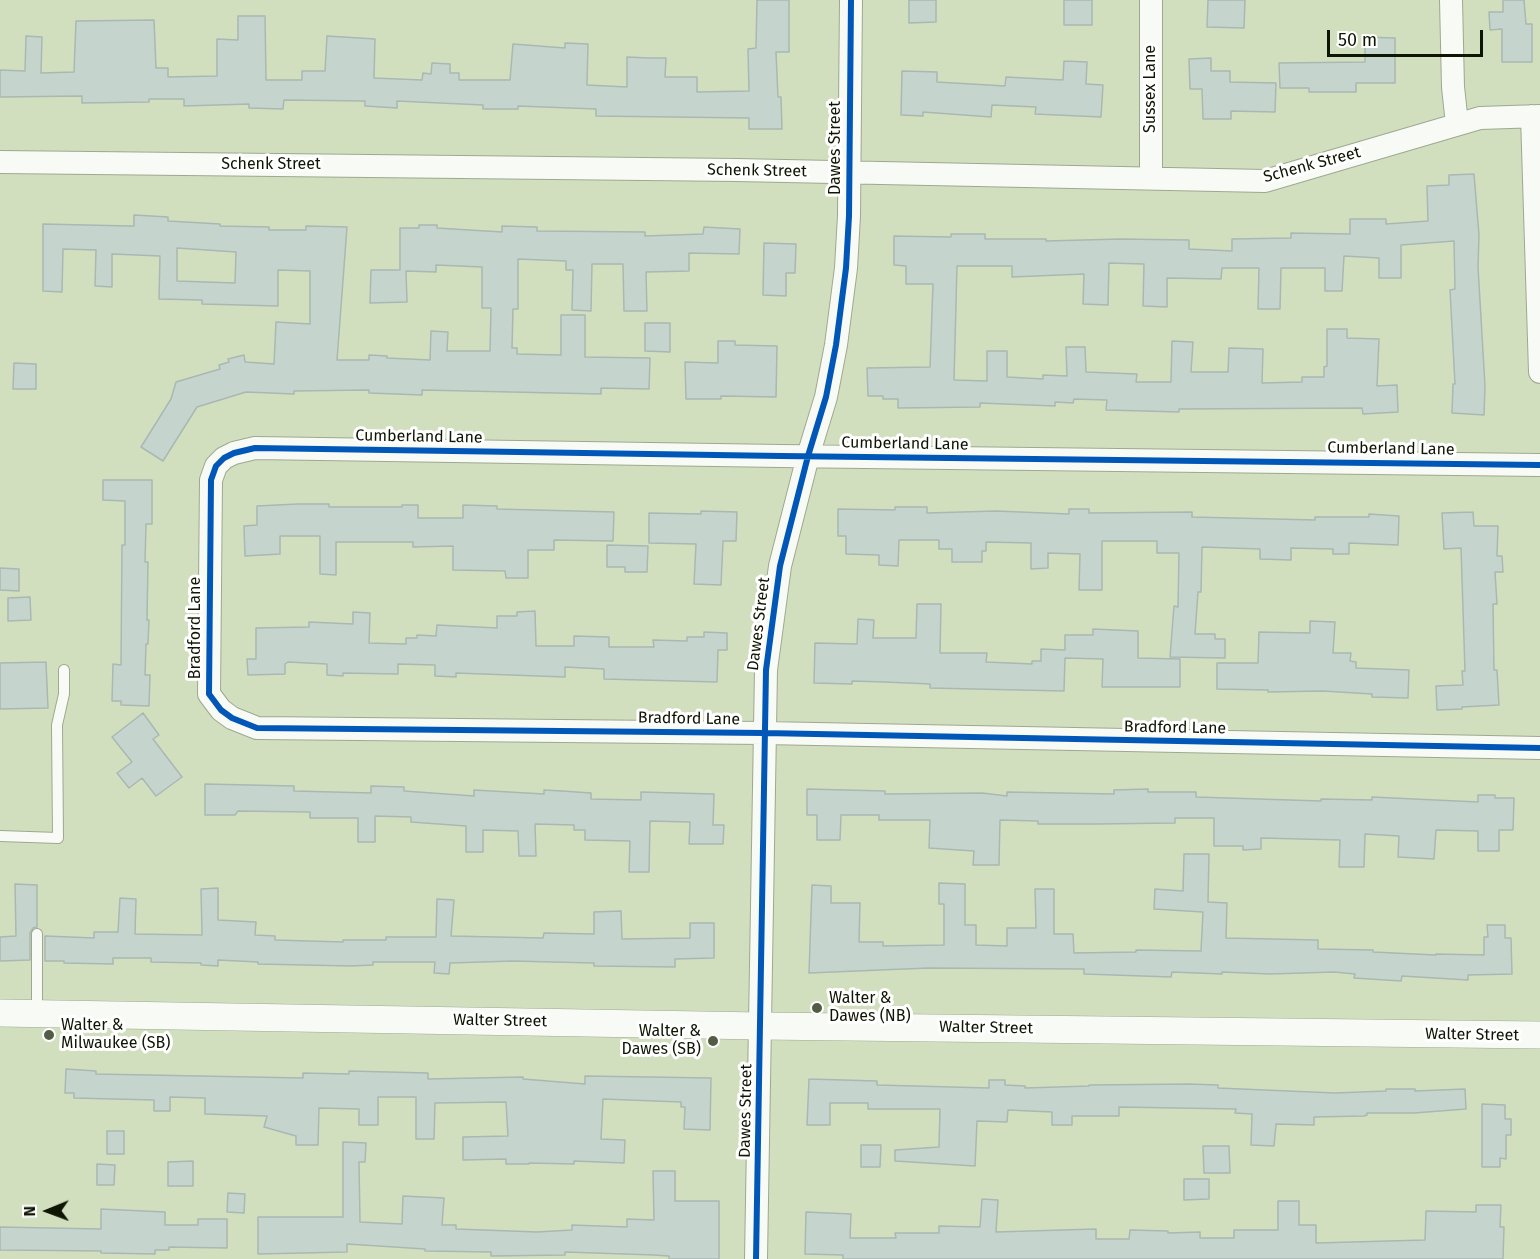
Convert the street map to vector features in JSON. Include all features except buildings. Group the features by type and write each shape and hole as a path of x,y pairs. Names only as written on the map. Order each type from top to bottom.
{"street":[{"name":"Dawes Street","path":"756,1259 766,670 780,566 826,396 836,345 846,268 849,216 851,0"},
{"name":"Sussex Lane","path":"1151,0 1151,178"},
{"path":"1451,0 1453,87 1457,124"},
{"name":"Schenk Street","path":"0,162 540,167 1264,181 1480,118 1536,116"},
{"path":"1536,116 1540,372"},
{"name":"Cumberland Lane","path":"234,453 255,448 1540,465"},
{"name":"Bradford Lane","path":"234,453 224,458 216,466 211,480 209,694 221,710 232,718 257,728 764,733 1540,748"},
{"name":"Walter Street","path":"0,1013 761,1026 1540,1035"}],"lane":[{"path":"0,837 57,838 57,725 64,694 64,670"},
{"path":"37,934 37,1014"}],"cycle path":[{"path":"756,1259 766,670 780,566 808,456 826,397 836,345 846,268 849,216 851,0"},
{"path":"1540,465 255,448 224,458 216,466 211,480 209,694 221,710 232,718 257,728 764,733 1540,748"}],"place":[{"name":"Walter & Dawes (NB)","path":"817,1008"},
{"name":"Walter & Milwaukee (SB)","path":"49,1035"},
{"name":"Walter & Dawes (SB)","path":"713,1041"}]}
